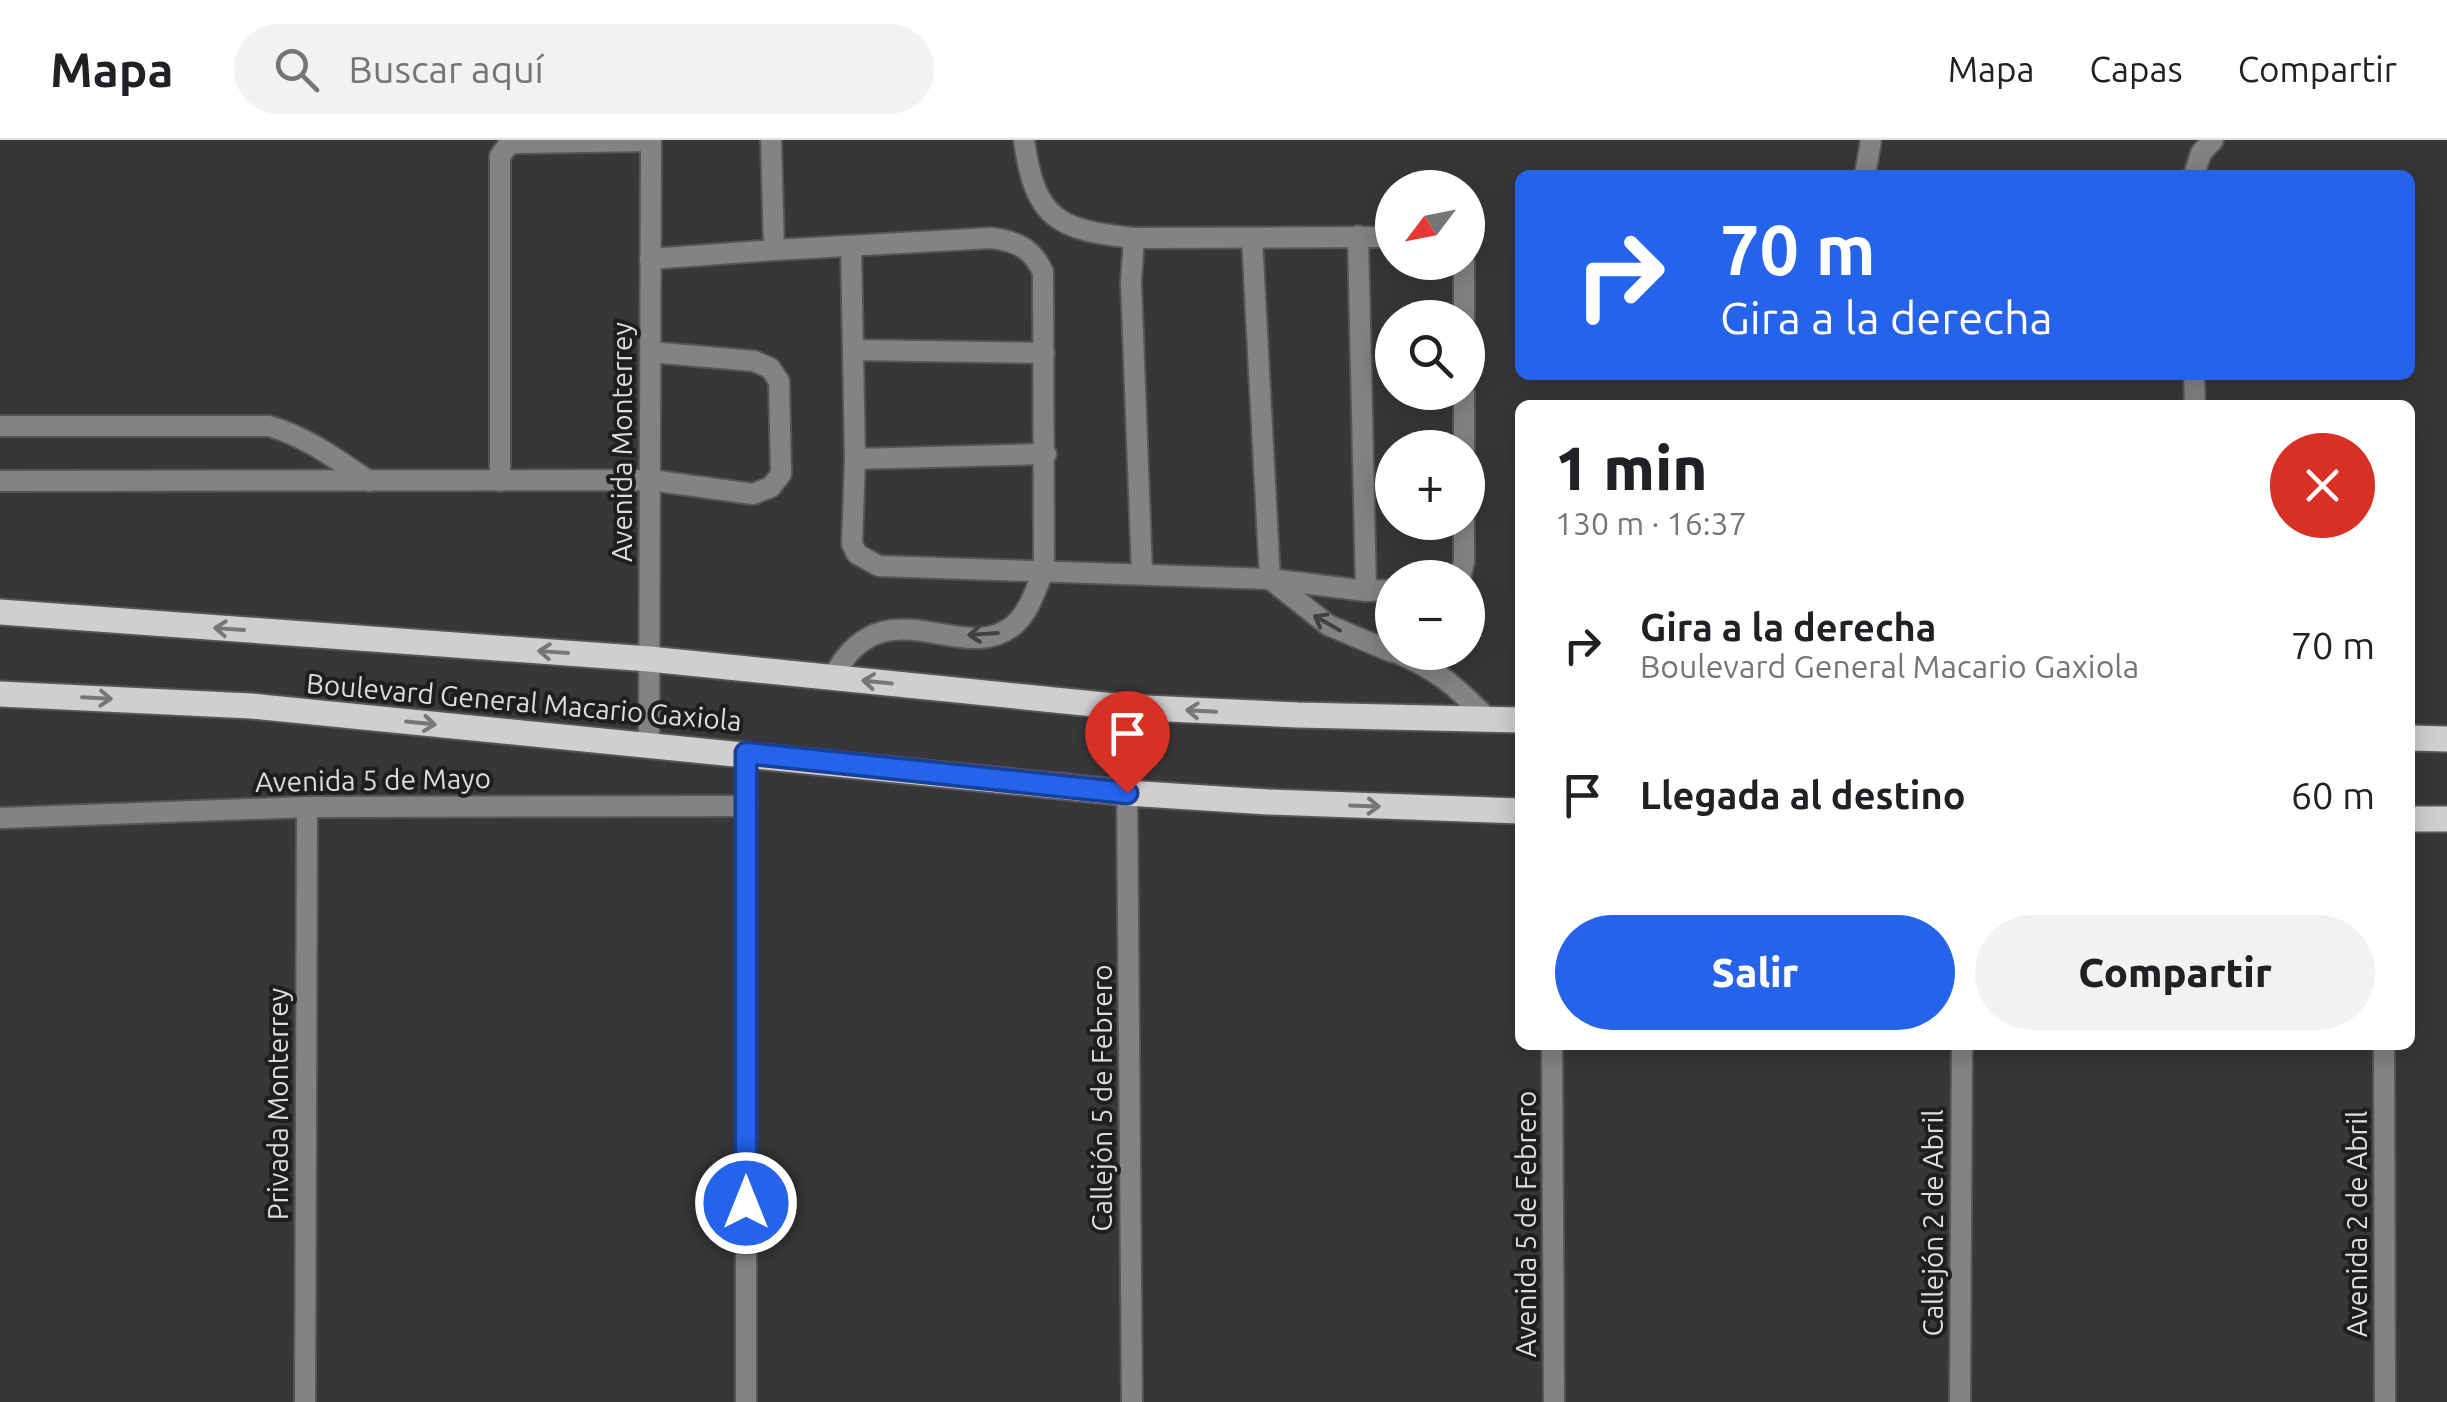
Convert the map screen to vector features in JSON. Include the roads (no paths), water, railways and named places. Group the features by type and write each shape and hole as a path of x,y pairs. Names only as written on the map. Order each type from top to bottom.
{"main road":[{"name":"Boulevard General Macario Gaxiola","path":"0,612 649,659 1124,707 1515,720"},
{"name":"Boulevard General Macario Gaxiola","path":"0,694 251,706 1127,793 1515,811"},
{"path":"2415,738 2447,739"},
{"path":"2415,819 2447,820"}],"street":[{"path":"772,140 774,250"},
{"path":"1024,140 1032,181 1050,214 1088,233 1134,238 1375,236"},
{"path":"1866,170 1870,140"},
{"path":"2196,170 2202,153 2213,140"},
{"path":"500,481 500,156 510,144 518,143 651,141"},
{"name":"Avenida Monterrey","path":"649,745 651,141"},
{"path":"1358,236 1366,591"},
{"path":"650,260 991,238 1012,241 1029,250 1044,272 1044,570 1026,612 1013,626 985,637 891,630 874,634 848,652 833,678"},
{"path":"1134,238 1132,282 1142,573"},
{"path":"1252,238 1270,579 1328,625 1375,644"},
{"path":"850,246 855,458 852,544 857,554 879,566 1270,579 1375,591"},
{"path":"853,350 1044,352"},
{"path":"0,480 650,480 753,494 772,486 781,474 779,381 770,368 754,361 650,352"},
{"path":"0,426 269,426 294,433 368,481"},
{"path":"855,458 1046,454"},
{"path":"1432,670 1454,684 1489,720"},
{"path":"746,753 746,1402"},
{"name":"Callejón 5 de Febrero","path":"1127,793 1132,1402"},
{"name":"Avenida 5 de Mayo","path":"0,818 307,807 748,806"},
{"name":"Privada Monterrey","path":"305,1402 307,807"},
{"name":"Avenida 5 de Febrero","path":"1552,1050 1554,1402"},
{"name":"Callejón 2 de Abril","path":"1960,1402 1962,1050"},
{"name":"Avenida 2 de Abril","path":"2384,1050 2385,1402"}]}
